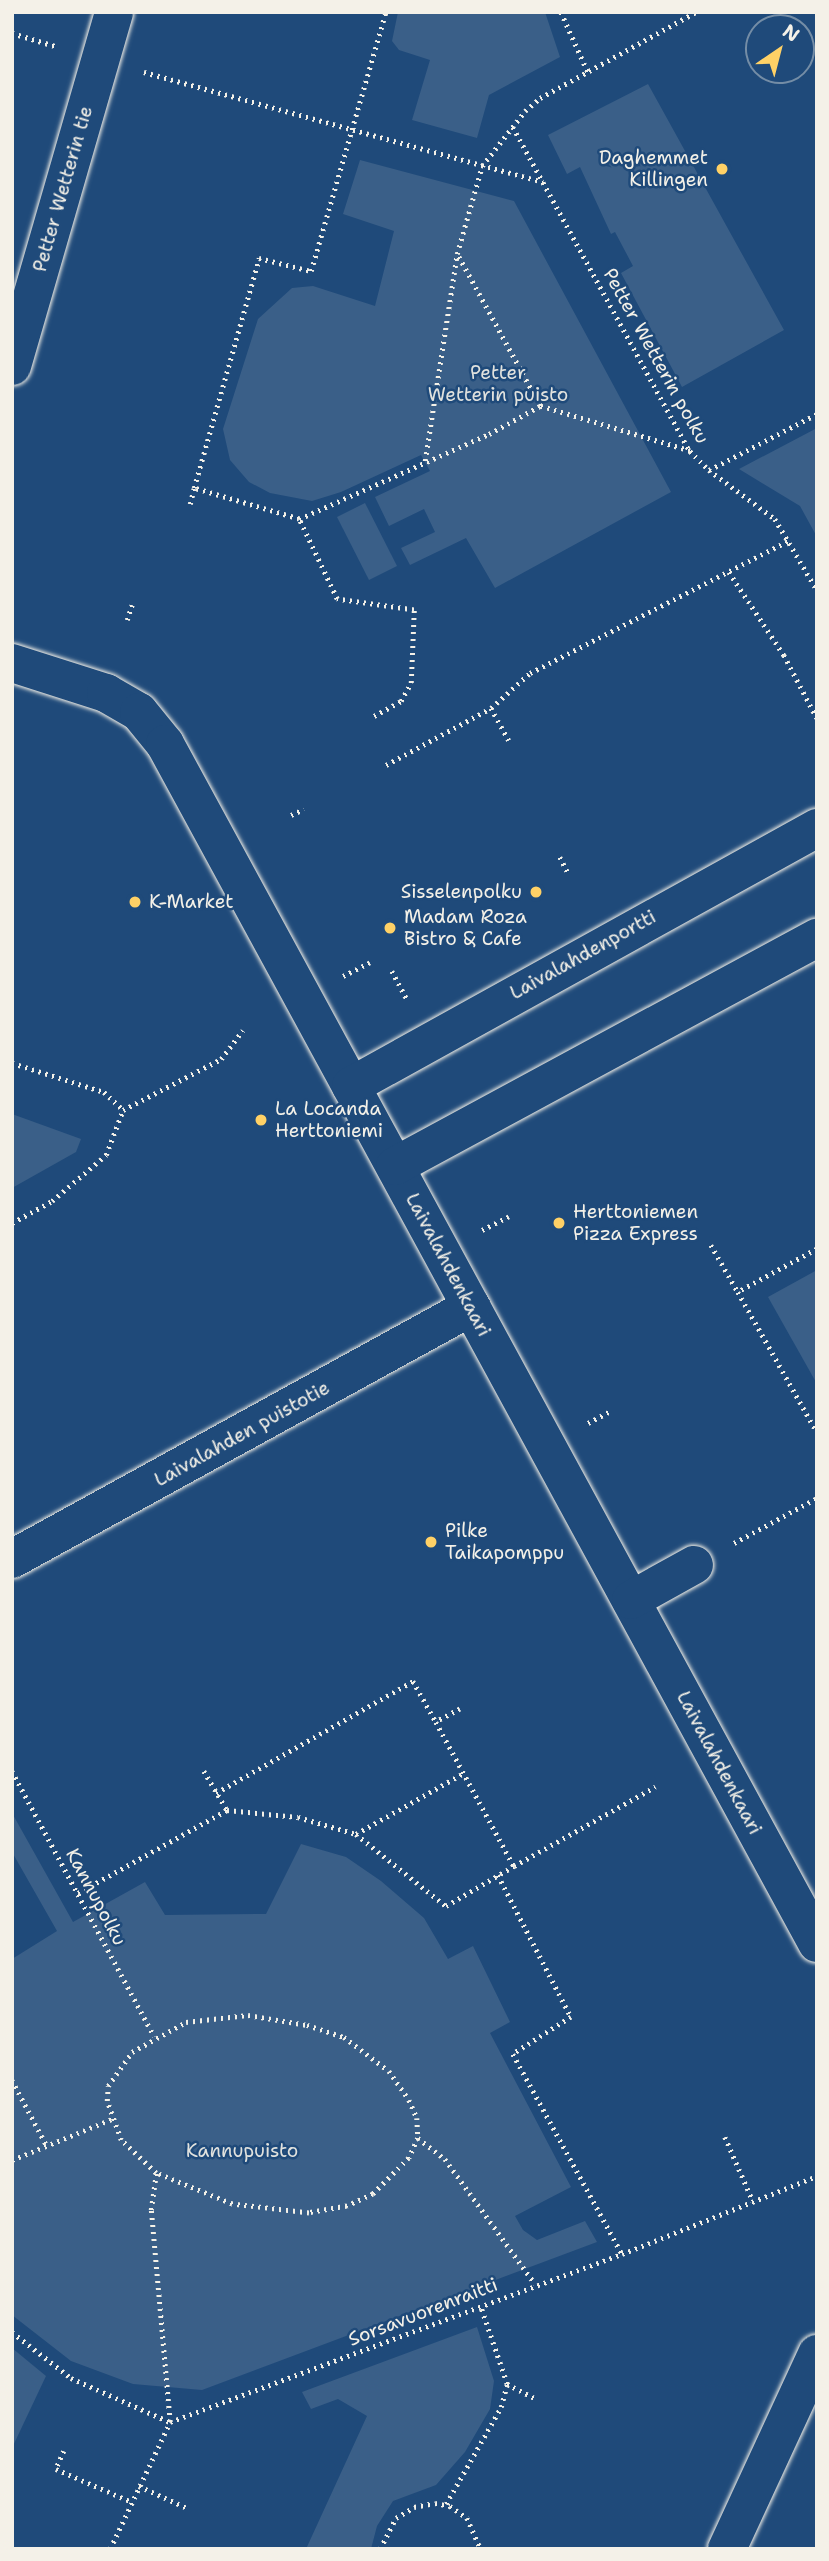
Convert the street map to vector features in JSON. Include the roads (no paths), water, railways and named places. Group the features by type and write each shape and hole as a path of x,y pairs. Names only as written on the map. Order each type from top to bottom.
{"street":[{"name":"Petter Wetterin tie","path":"12,366 114,12"},
{"name":"Laivalahdenkaari","path":"12,663 106,693 151,725 395,1166 817,1943"},
{"name":"Laivalahdenportti","path":"351,1086 817,828"},
{"path":"395,1166 817,938"},
{"name":"Laivalahden puistotie","path":"12,1559 471,1307"},
{"path":"631,1600 694,1565"},
{"path":"727,2549 817,2354"}],"place":[{"name":"Daghemmet Killingen","path":"722,169"},
{"name":"Sisselenpolku","path":"536,892"},
{"name":"K-Market","path":"135,902"},
{"name":"Madam Roza Bistro & Cafe","path":"390,928"},
{"name":"La Locanda Herttoniemi","path":"261,1120"},
{"name":"Herttoniemen Pizza Express","path":"559,1223"},
{"name":"Pilke Taikapomppu","path":"431,1542"}],"park label":[{"name":"Petter Wetterin puisto","path":"498,384"},
{"name":"Kannupuisto","path":"242,2151"}]}
